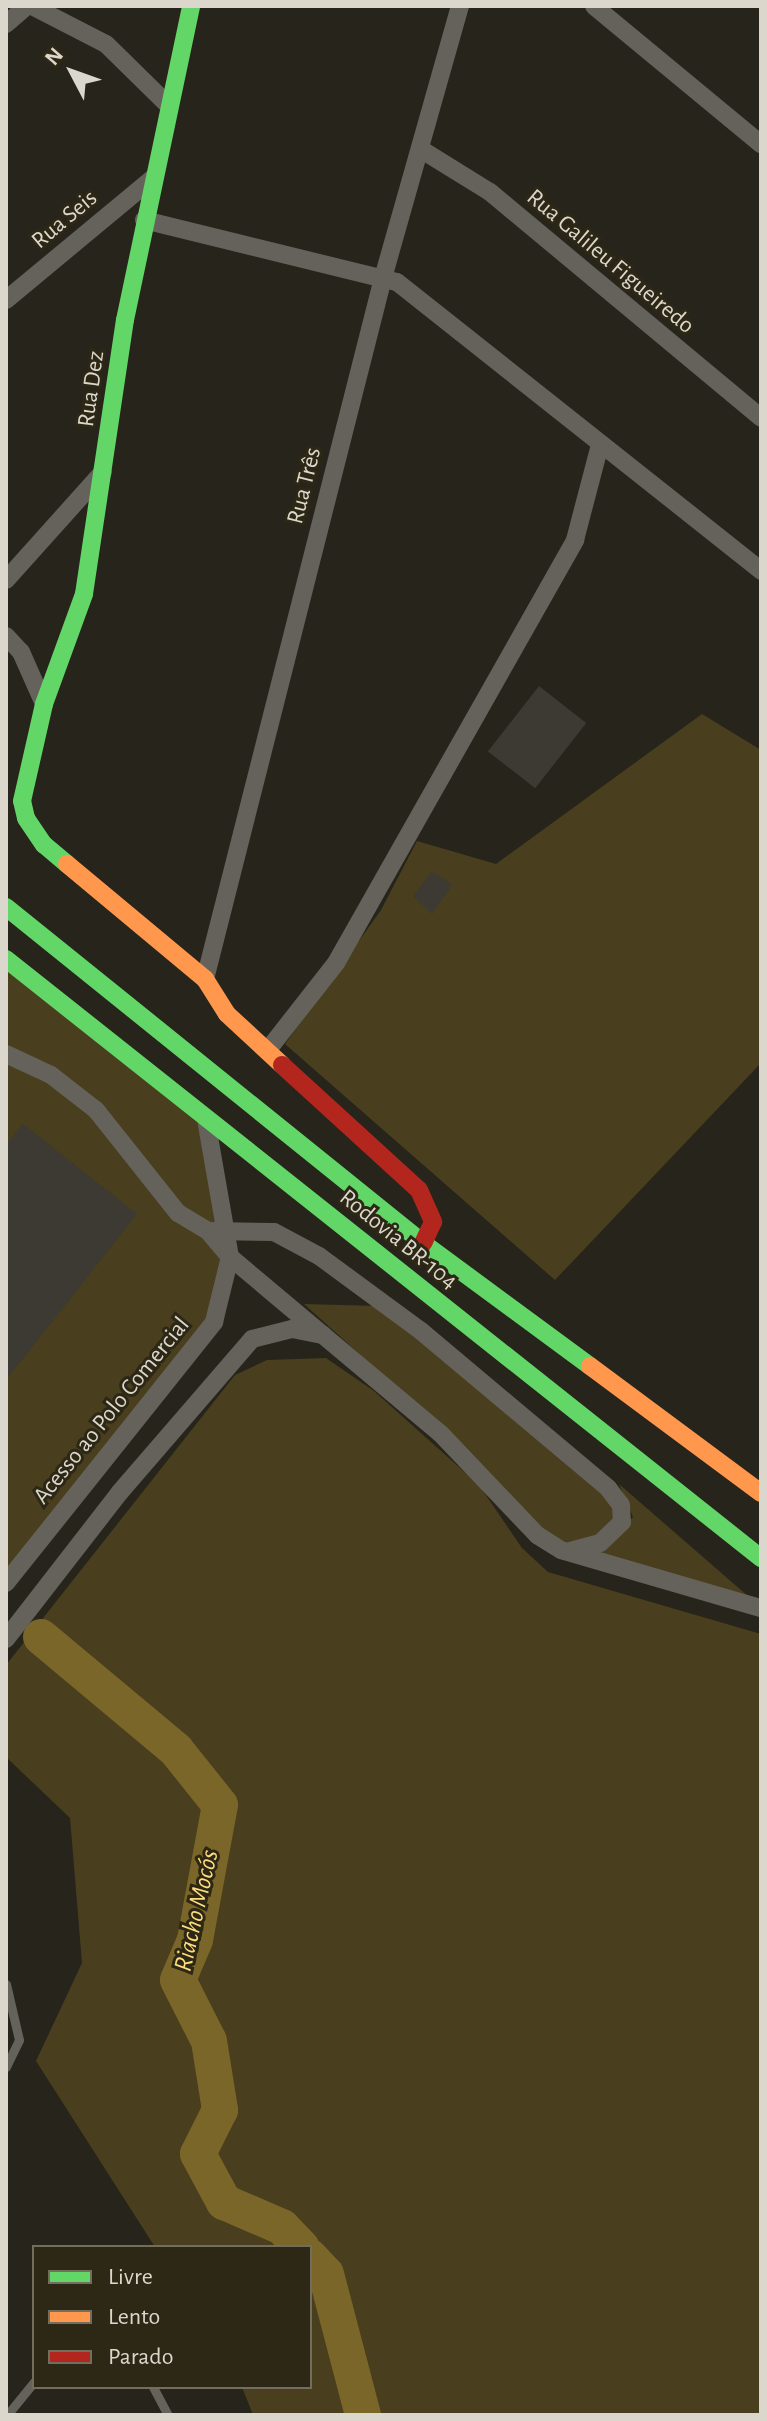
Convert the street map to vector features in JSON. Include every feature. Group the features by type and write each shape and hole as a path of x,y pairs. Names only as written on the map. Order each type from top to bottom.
{"main road":[{"name":"Rua Dez","path":"191,6 167,104 144,220 78,621 44,704 24,773 26,818 44,845 205,979 227,1014 419,1190 433,1222 423,1243"},
{"name":"Rodovia BR-104","path":"6,907 423,1243 761,1493"},
{"name":"Rodovia BR-104","path":"6,959 761,1558"}],"street":[{"path":"6,24 30,6 106,44 167,104"},
{"name":"Rua Três","path":"205,979 383,278 422,150 460,6"},
{"path":"594,6 761,144"},
{"name":"Rua Galileu Figueiredo","path":"422,150 490,192 761,418"},
{"name":"Rua Seis","path":"6,300 154,177"},
{"path":"144,220 383,278 417,294 600,445 761,571"},
{"path":"267,1051 336,963 575,540 600,445"},
{"path":"6,580 105,469"},
{"path":"6,636 21,652 44,704"},
{"path":"6,1054 51,1075 96,1110 169,1204 218,1230 274,1232 319,1256 421,1331 608,1488 621,1505 617,1529 592,1547 568,1552"},
{"name":"Acesso ao Polo Comercial","path":"6,1583 214,1322 230,1257 218,1230 205,1115"},
{"path":"230,1257 327,1335 440,1433 537,1535 568,1552 761,1608"},
{"path":"6,1639 120,1492 252,1339 292,1329 327,1335"}],"lane":[{"path":"6,1984 19,2040 6,2067"},
{"path":"7,2415 32,2384"},
{"path":"154,2389 168,2415"}],"shaded area":[{"path":"702,714 761,750 761,1063 555,1280 285,1044 381,910 417,841 496,864"},
{"path":"6,968 197,1122 225,1233 210,1321 6,1580"},
{"path":"304,1304 378,1306 610,1496 616,1515 610,1528 574,1545 549,1535 476,1459"},
{"path":"326,1358 374,1391 479,1485 522,1548 548,1572 761,1634 761,2415 253,2415 243,2389 312,2389 312,2245 154,2245 36,2061 82,1963 70,1818 6,1757 6,1665 235,1375 267,1360"},
{"path":"619,1484 749,1597 598,1555 633,1517"}],"building":[{"path":"539,686 586,723 535,788 488,751"},
{"path":"432,871 452,885 432,914 413,896"},
{"path":"23,1124 137,1214 6,1380 6,1145"}],"waterway":[{"name":"Riacho Mocós","path":"41,1637 176,1750 220,1805 195,1940 178,1980 209,2041 220,2110 198,2154 224,2202 282,2227 299,2245"},
{"name":"Riacho Mocós","path":"312,2259 326,2274 363,2415"}],"traffic: fast":[{"path":"67,864 44,845 26,818 22,801 44,704 84,594 125,320 191,6"},
{"path":"6,907 423,1243 590,1366"},
{"path":"6,959 761,1558"}],"traffic: slow":[{"path":"67,864 205,979 227,1014 282,1065"},
{"path":"590,1366 761,1493"}],"traffic: jam":[{"path":"282,1065 419,1190 433,1222 423,1243"}]}
